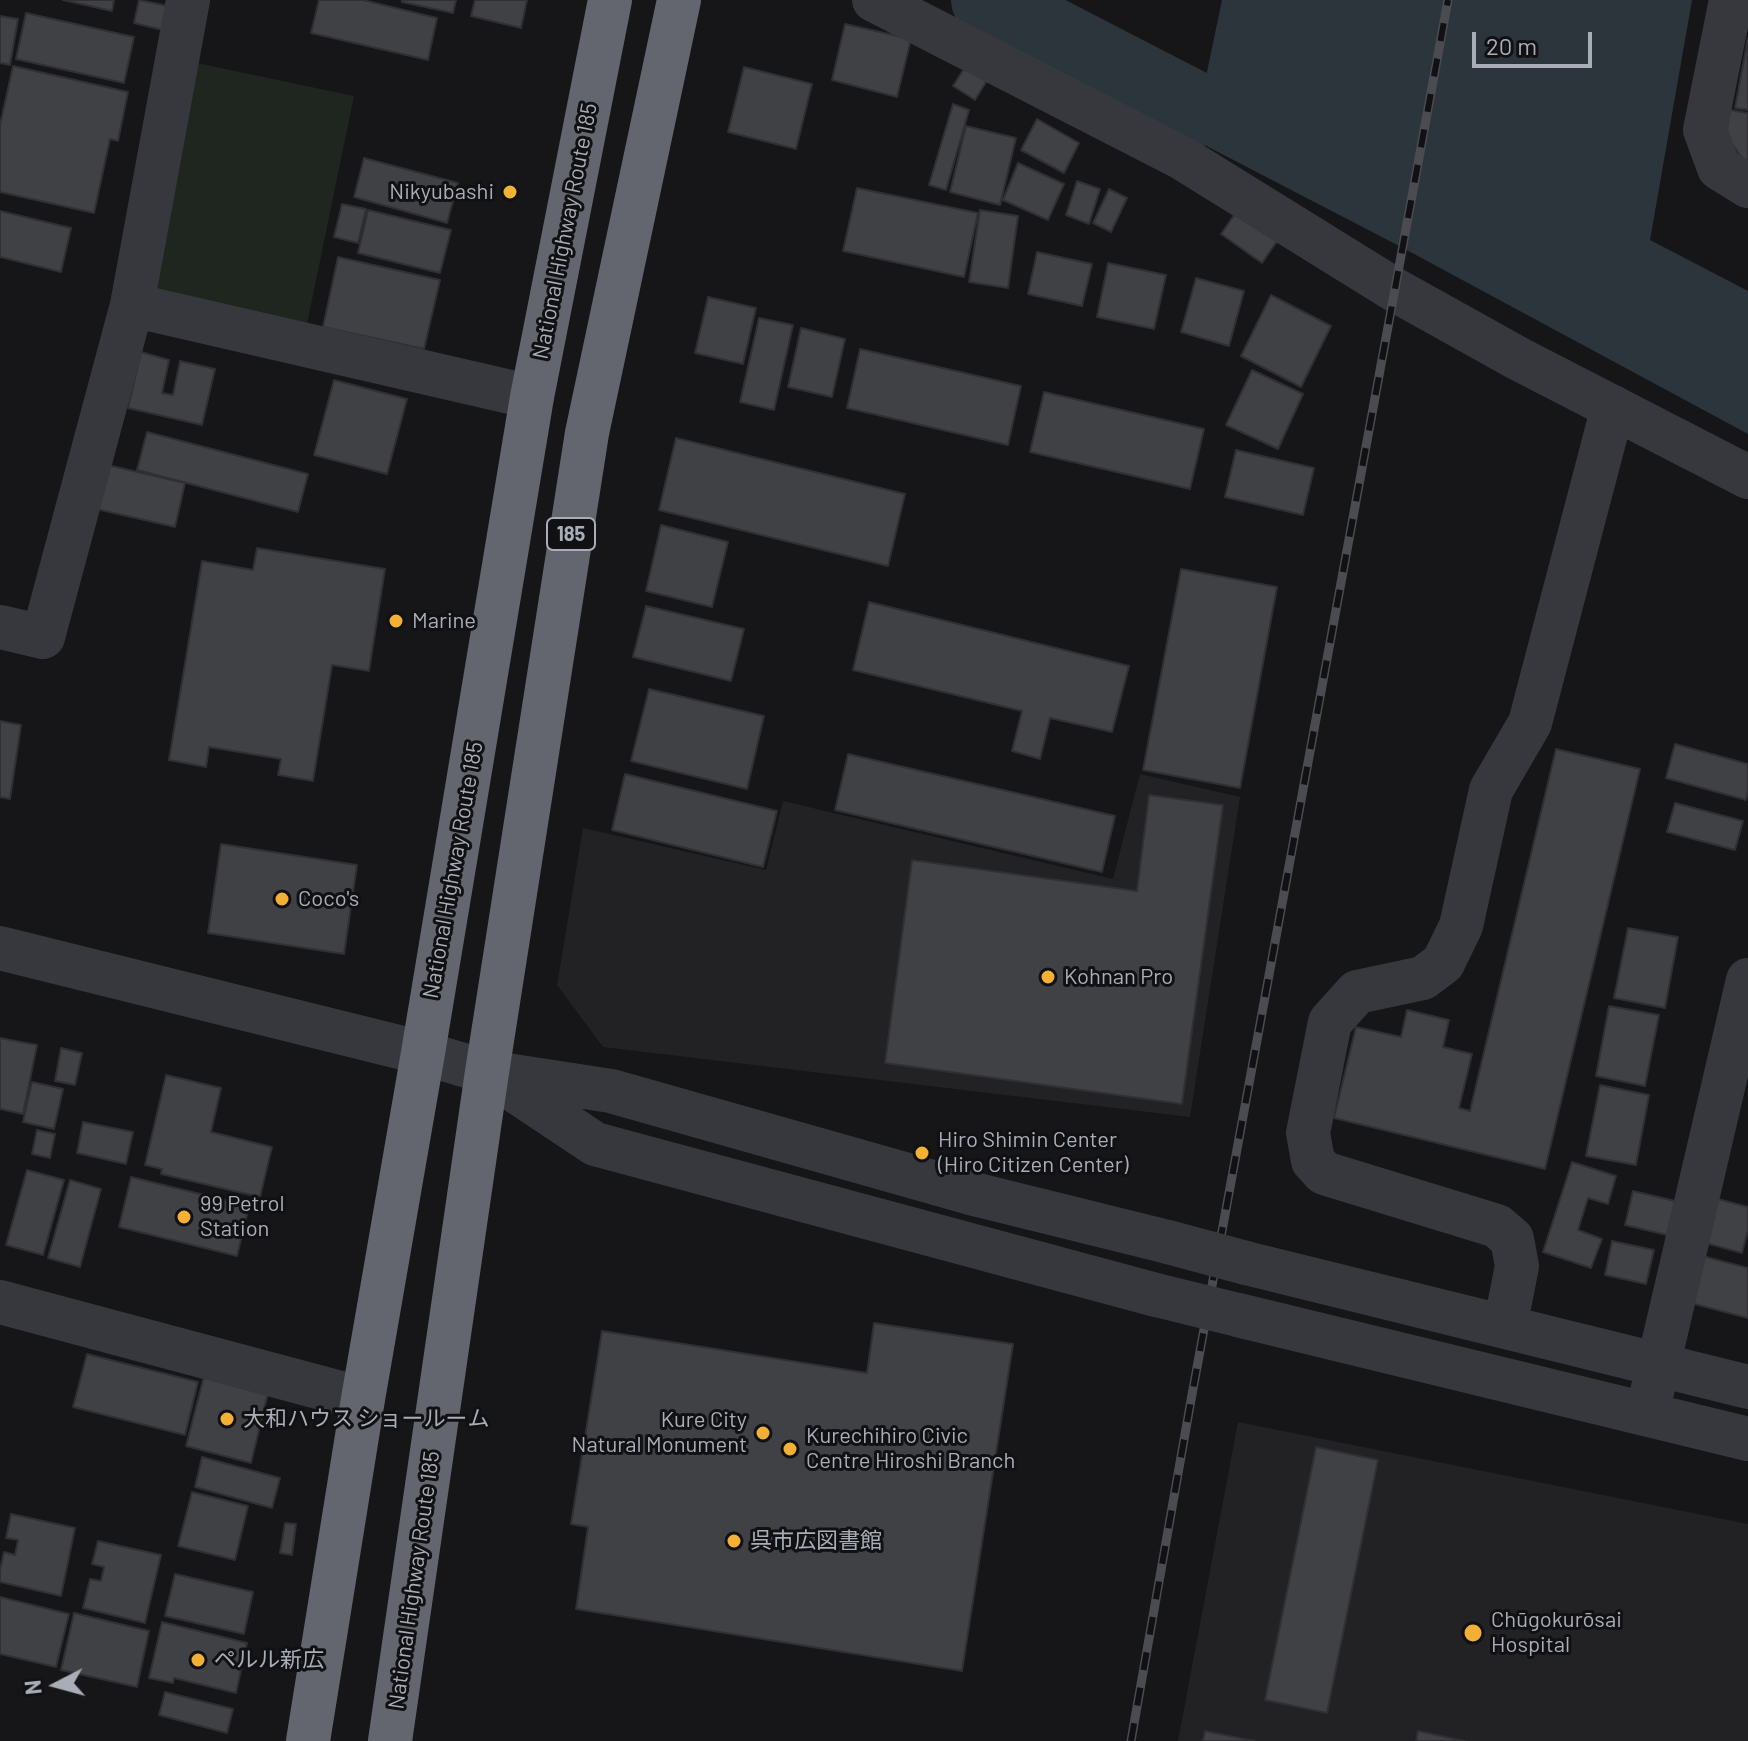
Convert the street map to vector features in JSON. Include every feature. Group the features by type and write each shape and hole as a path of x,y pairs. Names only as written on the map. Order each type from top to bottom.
{"highway":[{"name":"National Highway Route 185","path":"308,1741 532,397 610,0"},
{"name":"National Highway Route 185","path":"390,1741 487,1072 587,433 679,0"}],"street":[{"path":"0,627 43,637 132,305 188,0"},
{"path":"874,0 1182,158 1395,290 1519,359 1748,477"},
{"path":"1731,0 1705,130 1719,168 1748,186"},
{"path":"132,305 532,397"},
{"path":"1505,1327 1517,1266 1512,1239 1497,1226 1324,1173 1313,1161 1308,1133 1330,1022 1357,992 1423,978 1443,963 1461,926 1491,790 1530,723 1613,407"},
{"path":"0,948 423,1053 487,1072 611,1091 978,1195 1748,1387"},
{"path":"1647,1414 1748,980"},
{"path":"487,1072 595,1144 1156,1295 1748,1439"},
{"path":"0,1302 363,1399"}],"shaded area":[{"path":"1222,0 1692,0 1650,240 1748,291 1748,434 1193,139"},
{"path":"197,63 354,96 307,324 150,291"},
{"path":"1140,774 1240,797 1190,1117 603,1047 557,985 583,828 766,870 783,801 1113,879"},
{"name":"Chūgokurōsai Hospital","path":"1238,1422 1748,1524 1748,1741 1178,1741"}],"building":[{"path":"63,0 114,0 112,11"},
{"path":"139,0 168,6 163,30 134,23"},
{"path":"319,0 363,0 437,18 428,60 311,33"},
{"path":"402,0 456,0 453,13"},
{"path":"475,0 527,0 521,28 471,16"},
{"path":"26,13 134,37 124,83 16,59"},
{"path":"0,16 18,19 10,65 0,63"},
{"path":"845,24 911,39 897,97 832,80"},
{"path":"1748,38 1748,110 1735,108"},
{"path":"967,64 989,77 975,100 953,86"},
{"path":"13,66 128,92 118,141 110,139 94,213 0,192 0,125"},
{"path":"744,67 812,84 796,149 728,132"},
{"path":"953,104 969,110 946,190 929,185"},
{"path":"1730,110 1748,113 1748,164 1726,135"},
{"path":"1037,119 1079,143 1064,173 1021,150"},
{"path":"966,126 1016,138 1000,205 950,192"},
{"path":"364,158 458,183 447,223 354,197"},
{"path":"1018,163 1064,184 1048,220 1003,200"},
{"path":"1077,181 1100,189 1089,224 1066,215"},
{"path":"857,188 978,213 964,277 843,251"},
{"path":"1109,189 1127,198 1111,232 1093,223"},
{"path":"342,204 366,209 358,243 334,237"},
{"path":"1239,208 1280,237 1262,263 1221,234"},
{"path":"368,210 451,230 440,273 358,253"},
{"path":"980,210 1018,216 1008,288 969,282"},
{"path":"0,211 71,228 61,272 0,257"},
{"path":"1037,252 1092,264 1082,306 1028,294"},
{"path":"338,257 440,280 424,349 323,327"},
{"path":"1108,263 1166,275 1154,329 1097,317"},
{"path":"1196,278 1244,291 1229,346 1181,332"},
{"path":"1271,295 1331,326 1301,387 1241,356"},
{"path":"708,297 756,308 743,364 695,353"},
{"path":"759,318 793,325 774,410 740,402"},
{"path":"801,328 845,339 832,397 788,387"},
{"path":"860,349 1021,386 1008,445 847,408"},
{"path":"141,352 169,360 162,393 173,395 180,361 215,369 202,425 128,408"},
{"path":"1252,370 1303,394 1278,449 1226,425"},
{"path":"334,380 407,399 387,474 314,455"},
{"path":"1044,392 1204,429 1190,489 1030,452"},
{"path":"147,432 308,474 298,512 137,470"},
{"path":"676,438 905,494 888,566 659,510"},
{"path":"1236,450 1314,468 1303,515 1225,497"},
{"path":"103,464 185,483 175,527 92,508"},
{"path":"661,525 728,542 712,607 646,591"},
{"path":"257,548 385,569 369,671 332,665 313,781 278,775 281,759 209,747 206,767 169,760 202,561 253,570"},
{"path":"1181,569 1277,587 1240,788 1143,770"},
{"path":"869,602 1129,666 1112,732 1050,718 1040,759 1012,751 1022,711 853,670"},
{"path":"646,606 744,629 731,681 633,657"},
{"path":"649,689 764,716 747,789 631,761"},
{"path":"0,721 21,725 10,799 0,797"},
{"path":"1675,744 1748,764 1746,800 1666,778"},
{"path":"1556,749 1640,769 1545,1169 1334,1118 1356,1027 1401,1037 1407,1010 1449,1020 1443,1047 1472,1054 1459,1108 1470,1111"},
{"path":"848,754 1115,816 1102,872 835,810"},
{"path":"625,774 777,811 763,867 612,830"},
{"name":"Kohnan Pro","path":"1149,795 1223,805 1182,1104 885,1063 912,860 1137,891"},
{"path":"1675,803 1743,821 1735,850 1667,832"},
{"name":"Coco's","path":"221,844 357,865 344,954 208,933"},
{"path":"1628,928 1678,937 1665,1008 1614,998"},
{"path":"1609,1006 1659,1015 1645,1086 1596,1076"},
{"path":"0,1038 37,1045 23,1114 0,1109"},
{"path":"61,1048 82,1053 75,1085 55,1081"},
{"path":"166,1075 221,1088 211,1132 272,1147 260,1197 161,1174 162,1169 145,1165"},
{"path":"32,1082 63,1089 54,1129 23,1122"},
{"path":"1600,1085 1649,1095 1636,1165 1586,1156"},
{"path":"83,1122 133,1132 126,1164 77,1153"},
{"path":"37,1130 55,1134 50,1158 32,1154"},
{"path":"1572,1162 1616,1176 1608,1204 1588,1198 1578,1230 1602,1239 1591,1268 1543,1252"},
{"path":"27,1170 64,1180 43,1255 6,1245"},
{"name":"99 Petrol Station","path":"131,1177 249,1206 237,1256 119,1227"},
{"path":"70,1180 101,1189 80,1267 48,1258"},
{"path":"1633,1191 1675,1201 1667,1235 1625,1225"},
{"path":"1714,1198 1748,1207 1748,1230 1742,1253 1702,1242"},
{"path":"1612,1241 1654,1250 1646,1284 1605,1275"},
{"path":"1695,1254 1748,1268 1748,1318 1683,1301"},
{"name":"Kurechihiro Civic Centre Hiroshi Branch","path":"874,1323 1013,1344 962,1671 576,1609 588,1527 571,1524 602,1331 867,1373"},
{"path":"87,1354 198,1382 185,1435 73,1407"},
{"name":"大和ハウス ショールーム","path":"204,1376 268,1393 251,1463 186,1446"},
{"path":"1316,1447 1378,1460 1327,1713 1265,1700"},
{"path":"202,1457 280,1478 272,1508 195,1487"},
{"path":"192,1492 248,1506 235,1560 178,1546"},
{"path":"11,1514 75,1528 61,1596 0,1582 4,1552 15,1555 18,1540 6,1538"},
{"path":"285,1523 296,1524 292,1555 280,1553"},
{"path":"98,1541 161,1555 145,1623 83,1608 90,1579 101,1581 104,1567 92,1564"},
{"path":"175,1574 253,1592 244,1634 165,1616"},
{"path":"0,1597 69,1614 56,1667 0,1654"},
{"path":"74,1613 149,1631 137,1687 61,1670"},
{"name":"ペルル新広","path":"162,1622 247,1643 236,1693 174,1678 173,1683 149,1678"},
{"path":"165,1692 233,1709 227,1733 159,1715"},
{"path":"1205,1731 1254,1741 1203,1741"},
{"path":"1418,1731 1465,1741 1416,1741"}],"waterway":[{"path":"987,0 1200,110"}],"railway":[{"path":"1131,1741 1448,0"}],"place":[{"name":"Nikyubashi","path":"510,192"},
{"name":"Marine","path":"396,621"},
{"name":"Coco's","path":"282,899"},
{"name":"Kohnan Pro","path":"1048,977"},
{"name":"Hiro Shimin Center (Hiro Citizen Center)","path":"922,1153"},
{"name":"99 Petrol Station","path":"184,1217"},
{"name":"大和ハウス ショールーム","path":"227,1419"},
{"name":"Kure City Natural Monument","path":"763,1433"},
{"name":"Kurechihiro Civic Centre Hiroshi Branch","path":"790,1449"},
{"name":"呉市広図書館","path":"734,1541"},
{"name":"Chūgokurōsai Hospital","path":"1473,1633"},
{"name":"ペルル新広","path":"198,1660"}]}
